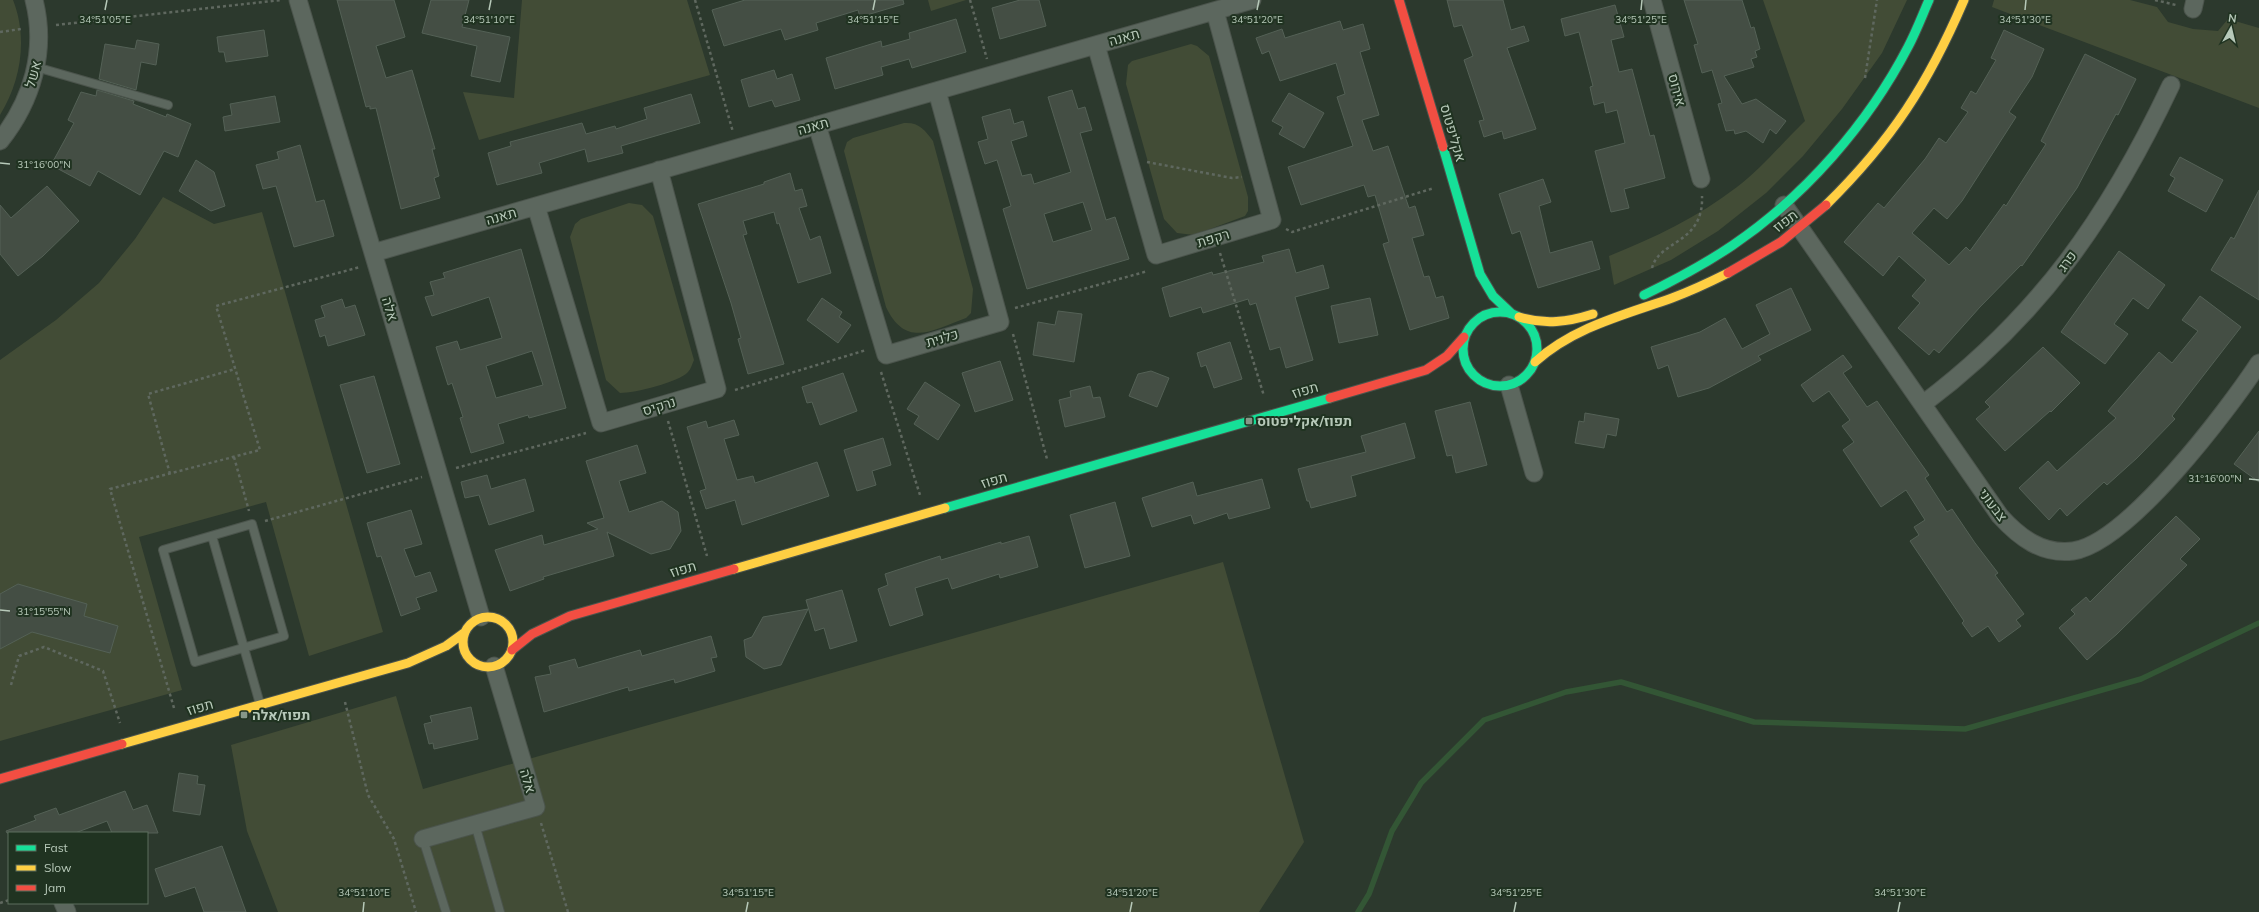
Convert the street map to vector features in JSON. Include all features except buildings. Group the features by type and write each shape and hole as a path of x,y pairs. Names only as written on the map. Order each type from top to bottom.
{"street":[{"name":"אשל","path":"0,142 19,112 28,93 36,67 40,42 34,0"},
{"name":"אלה","path":"298,0 481,617"},
{"name":"תאנה","path":"374,258 536,206 1252,0"},
{"name":"אקליפטוס","path":"1399,0 1480,274 1493,296 1516,316"},
{"name":"אירוס","path":"1652,0 1701,179"},
{"name":"תפוז","path":"1632,300 1651,292 1715,258 1784,205 1820,169 1883,90 1904,57 1929,0"},
{"name":"תפוז","path":"1535,362 1554,345 1583,330 1692,291 1732,272 1766,252 1800,228 1854,178 1884,143 1910,109 1932,72 1952,33 1964,0"},
{"path":"1215,11 1272,220"},
{"path":"1096,45 1156,255"},
{"name":"פרג","path":"1922,404 1962,374 1999,340 2034,303 2066,264 2124,178 2171,85"},
{"path":"937,91 998,317"},
{"path":"817,125 884,350"},
{"path":"659,170 717,389"},
{"name":"צבעוני","path":"1784,205 2000,516 2013,530 2027,541 2042,548 2057,551 2073,551 2089,547 2105,538 2121,526 2168,479 2211,430 2259,363"},
{"path":"536,206 601,423"},
{"name":"רקפת","path":"1156,255 1272,220"},
{"name":"אקליפטוס","path":"1479,294 1480,274"},
{"path":"1476,306 1466,333 1463,359 1476,378"},
{"path":"1466,333 1483,315 1497,312 1540,322 1562,322 1605,310"},
{"path":"1462,374 1494,386 1509,385 1528,374 1535,362 1537,347 1533,333 1525,321 1516,316"},
{"name":"כלנית","path":"884,350 998,317"},
{"name":"תפוז","path":"536,620 570,616 1426,370 1447,356 1466,333"},
{"name":"תפוז","path":"1426,370 1444,371"},
{"path":"1509,385 1534,474"},
{"name":"נרקיס","path":"601,423 717,389"},
{"path":"501,620 508,626 512,635 512,650 503,662 494,666 484,667 475,663 467,657 463,648 464,633 472,621 481,617 491,616 501,620 515,621"},
{"name":"תפוז","path":"512,650 532,634 570,616"},
{"name":"תפוז","path":"0,779 408,663 446,646 464,633"},
{"name":"תפוז","path":"408,663 442,659"},
{"path":"459,660 475,663"},
{"name":"אלה","path":"423,839 536,807 494,666"}],"lane":[{"path":"36,67 168,105"},
{"path":"252,524 284,636 195,662 163,550 252,524"},
{"path":"212,536 260,705"},
{"path":"475,824 500,912"},
{"path":"423,839 446,912"}],"path":[{"path":"39,27 281,0"},
{"path":"694,0 738,148"},
{"path":"970,0 992,75"},
{"path":"1864,86 1877,0"},
{"path":"1129,158 1232,178 1259,172"},
{"path":"1651,292 1652,269 1656,258 1688,234 1699,216 1702,202 1701,179"},
{"path":"1272,220 1292,232 1453,182"},
{"path":"1216,238 1270,415"},
{"path":"1052,478 1013,334 998,317 1148,272 1156,255"},
{"path":"260,450 216,306 374,258"},
{"path":"717,389 730,392 884,350 880,369 926,514"},
{"path":"170,474 148,394 235,369"},
{"path":"663,405 713,575"},
{"path":"234,457 252,524 594,431 601,423"},
{"path":"11,685 19,656 44,647 103,671 126,743"},
{"path":"341,682 368,795 394,839 416,912"},
{"path":"536,807 568,912"}],"green space":[{"path":"0,0 13,0 18,14 21,44 20,59 13,88 0,115"},
{"path":"522,0 687,0 710,75 479,140 463,92 514,98"},
{"path":"928,0 966,0 931,11"},
{"path":"1763,0 1907,0 1882,53 1842,109 1803,156 1766,193 1718,231 1671,260 1614,285 1609,256 1675,226 1722,198 1755,172 1805,121"},
{"path":"1994,0 2130,0 2157,7 2168,22 2193,29 2218,31 2228,19 2259,28 2259,108 1992,7"},
{"path":"1191,44 1197,46 1209,56 1248,197 1248,211 1245,216 1194,235 1177,233 1164,219 1126,84 1128,65 1132,61"},
{"path":"904,123 918,125 933,141 973,289 971,313 966,318 931,331 921,333 911,332 902,328 894,320 886,307 844,151 847,142 853,138"},
{"path":"163,197 214,224 262,212 383,632 309,656 266,502 139,537 182,690 0,741 0,360 56,320 99,283 135,239"},
{"path":"629,203 642,205 653,216 694,360 688,372 676,380 646,389 620,393 606,380 570,237 575,224 581,219"},
{"path":"1223,562 1304,842 1259,912 278,912 247,831 231,745 396,696 423,789"}],"waterway":[{"path":"1358,912 1369,894 1392,831 1421,783 1484,720 1566,692 1621,682 1754,722 1965,729 2141,679 2259,623"}],"traffic: fast":[{"path":"1644,295 1690,272 1733,245 1760,226 1809,181 1854,131 1874,104 1908,47 1929,0"},
{"path":"1443,147 1480,274 1493,296 1512,314"},
{"path":"1493,312 1507,312 1521,318 1531,328 1537,342 1537,349 1537,356 1531,370 1521,380 1507,386 1493,386 1479,380 1469,370 1463,356 1463,342 1469,328 1479,318 1493,312"},
{"path":"945,508 1330,398"}],"traffic: slow":[{"path":"1826,205 1870,157 1906,110 1937,58 1964,0"},
{"path":"1535,362 1566,340 1600,323 1679,295 1728,273"},
{"path":"1519,317 1538,321 1556,322 1593,314"},
{"path":"734,569 945,508"},
{"path":"483,617 493,617 506,624 513,637 513,642 513,647 506,660 493,667 483,667 474,663 467,656 463,647 463,637 467,628 474,621 483,617"},
{"path":"122,744 408,663 446,646 464,633"}],"traffic: jam":[{"path":"1399,0 1443,147"},
{"path":"1728,273 1781,242 1826,205"},
{"path":"1330,398 1426,370 1447,356 1464,337"},
{"path":"512,650 532,634 570,616 734,569"},
{"path":"0,779 122,744"}],"place":[{"name":"תפוז/אקליפטוס","path":"1249,421"},
{"name":"תפוז/אלה","path":"244,715"}]}
